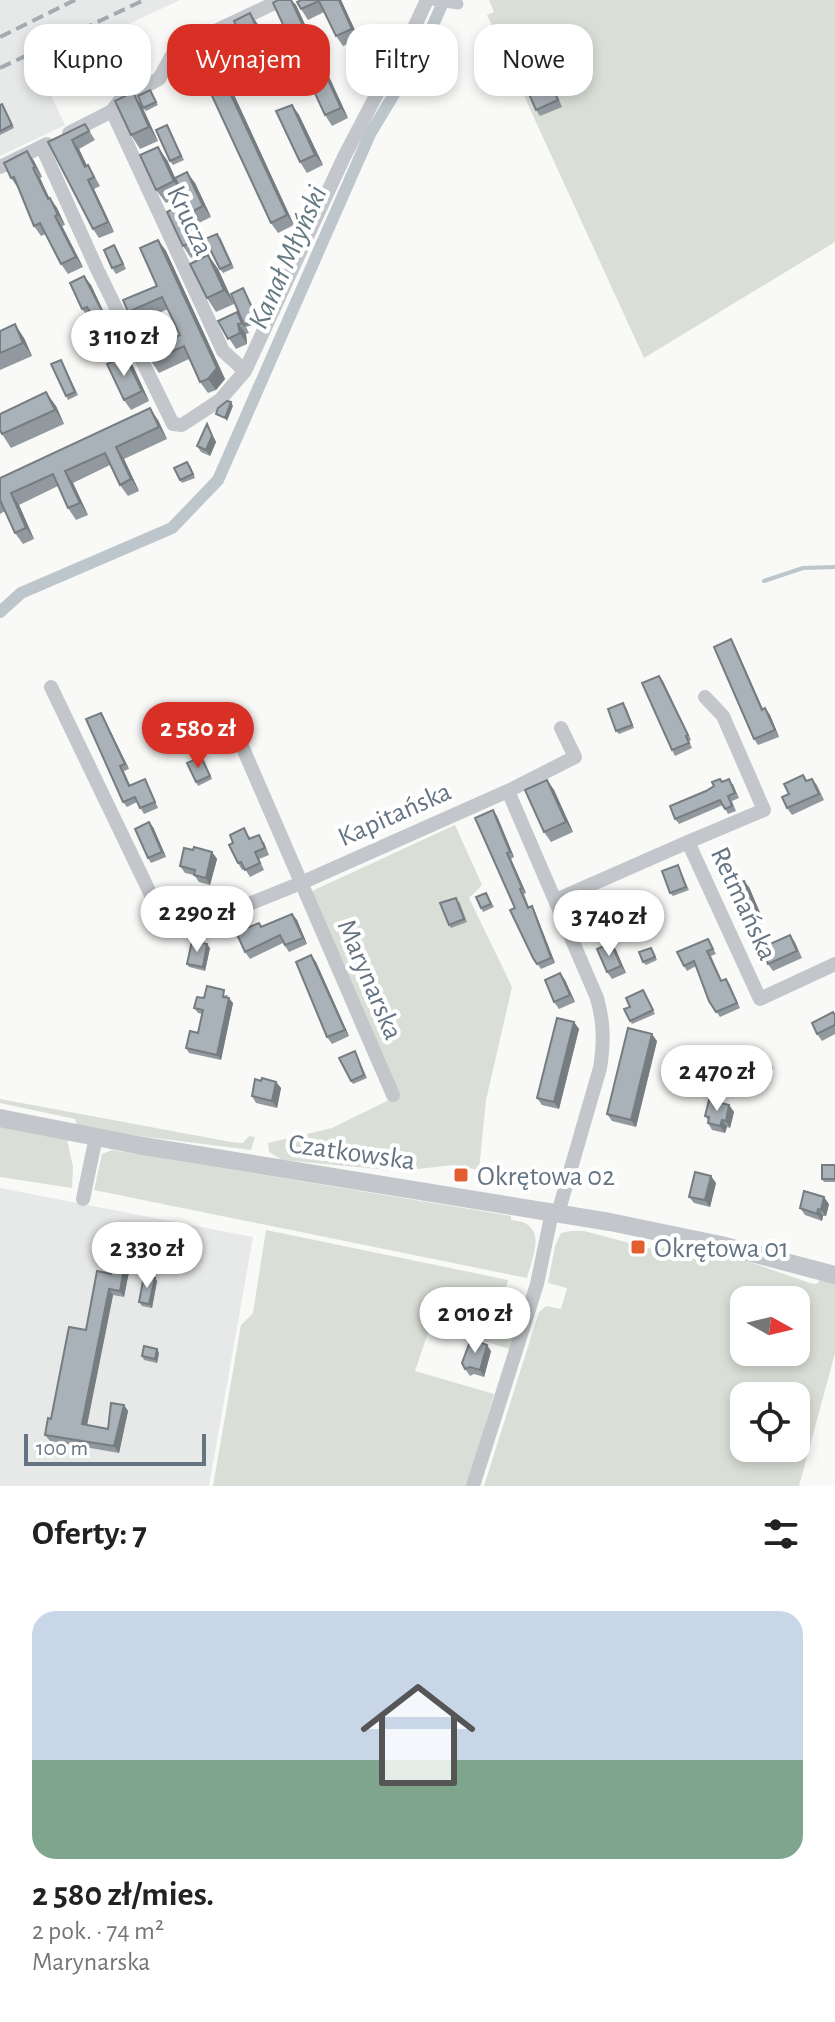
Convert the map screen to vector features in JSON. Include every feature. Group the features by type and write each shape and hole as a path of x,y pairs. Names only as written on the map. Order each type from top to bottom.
{"street":[{"path":"0,167 112,111 121,99 159,79 175,50 281,0"},
{"path":"42,147 156,409 173,424 182,425 220,400 245,371 344,157 430,0 458,4"},
{"name":"Krucza","path":"112,111 223,351 245,371"},
{"path":"51,687 151,895 224,914 301,883"},
{"path":"688,842 764,810 723,716 705,697"},
{"name":"Kapitańska","path":"301,883 508,791 575,757 561,728"},
{"name":"Marynarska","path":"239,739 393,1095"},
{"path":"473,1486 537,1284 555,1212 600,1068 604,1034 597,998 508,791"},
{"name":"Retmańska","path":"556,900 688,842 760,999 835,964"},
{"name":"Czatkowska","path":"0,1118 96,1137 555,1212 721,1245 835,1275"},
{"path":"83,1199 96,1137"}],"shaded area":[{"path":"0,0 180,0 129,24 24,24 24,96 51,96 65,125 0,156"},
{"path":"489,0 835,0 835,242 644,358 524,96 593,96 593,24 491,24 487,15 494,12"},
{"path":"455,825 482,885 469,898 512,987 486,1100 479,1170 453,1165 400,1171 282,1160 269,1152 268,1143 332,1128 397,1096 312,891"},
{"path":"0,1099 231,1142 243,1143 249,1136 255,1137 251,1150 116,1133 77,1125 75,1119 0,1103"},
{"path":"0,1125 67,1139 73,1167 72,1188 0,1177"},
{"path":"112,1150 511,1216 511,1220 523,1222 534,1233 536,1241 527,1278 94,1190 102,1154"},
{"path":"0,1188 253,1237 209,1486 0,1486"},
{"path":"266,1230 508,1280 505,1290 512,1292 519,1322 509,1349 431,1324 415,1371 494,1394 467,1486 213,1486 241,1325 253,1313"},
{"path":"584,1231 652,1249 676,1246 735,1257 810,1283 817,1284 820,1279 835,1283 835,1353 810,1445 810,1382 730,1382 730,1462 805,1462 799,1486 484,1486 539,1312 546,1306 561,1309 567,1288 548,1283 555,1246 561,1233"}],"building":[{"path":"291,0 302,24 283,24 273,3"},
{"path":"339,0 350,24 346,24 346,32 336,36 319,1 301,9 297,2"},
{"path":"250,13 255,24 235,24 234,21"},
{"path":"330,84 341,108 325,115 316,96 330,96"},
{"path":"151,92 156,102 143,108 138,96 151,96"},
{"path":"125,96 135,96 149,127 131,135 115,101"},
{"path":"212,96 231,96 287,215 271,223"},
{"path":"530,96 556,96 558,100 536,110"},
{"path":"0,105 12,125 0,131"},
{"path":"292,105 315,155 300,162 276,111"},
{"path":"85,124 89,131 72,140 85,167 88,165 94,177 88,180 108,222 93,229 48,142"},
{"path":"167,125 181,156 170,161 156,130"},
{"path":"158,147 174,181 156,190 140,155"},
{"path":"27,151 76,257 61,264 40,223 34,226 14,177 11,178 4,163"},
{"path":"187,172 203,206 189,213 201,238 183,246 167,212 186,202 175,178"},
{"path":"217,234 231,264 220,269 205,239"},
{"path":"158,240 217,368 208,379 200,382 184,346 151,361 146,351 180,335 162,297 128,312 123,300 157,286 140,248"},
{"path":"114,245 123,264 112,268 104,250"},
{"path":"208,255 224,290 207,298 190,264"},
{"path":"84,276 113,330 103,334 87,307 82,309 70,283"},
{"path":"243,288 256,316 244,325 231,294"},
{"path":"237,312 242,323 238,324 240,333 228,339 218,321"},
{"path":"15,324 23,343 0,353 0,331"},
{"path":"125,356 142,391 124,400 107,364"},
{"path":"61,360 75,392 66,396 51,364"},
{"path":"46,392 55,410 2,434 0,414"},
{"path":"227,401 231,402 225,418 216,414"},
{"path":"150,408 159,427 116,447 131,479 120,485 105,453 65,471 80,503 68,508 53,474 11,493 26,528 15,533 0,500 0,478"},
{"path":"207,424 212,436 206,450 197,446"},
{"path":"187,462 193,474 180,480 174,468"},
{"path":"731,639 762,710 765,708 775,730 754,739 714,647"},
{"path":"659,676 688,735 689,743 672,750 642,683"},
{"path":"623,703 632,725 616,731 608,709"},
{"path":"101,713 125,764 120,766 129,786 145,779 155,802 140,808 135,797 123,802 86,719"},
{"path":"201,757 210,776 196,782 187,763"},
{"path":"803,775 806,781 812,779 819,794 787,808 782,797 789,794 784,784"},
{"path":"720,779 722,782 729,779 735,793 728,796 732,806 725,809 720,800 675,819 670,806 706,791 714,786 712,782"},
{"path":"547,780 566,822 544,832 525,790"},
{"path":"493,810 510,852 507,853 520,889 528,908 532,906 551,958 537,964 510,910 515,908 475,818"},
{"path":"149,822 162,852 148,858 135,829"},
{"path":"244,828 249,839 259,835 265,848 255,852 260,863 245,870 229,845 233,843 230,835"},
{"path":"194,847 212,852 206,878 194,875 195,870 180,866 184,848 193,850"},
{"path":"678,865 686,887 670,893 662,871"},
{"path":"744,881 759,916 745,922 729,887"},
{"path":"486,893 491,904 481,908 476,897"},
{"path":"456,898 464,919 449,925 440,903"},
{"path":"619,898 626,915 589,930 584,919 598,913 595,908"},
{"path":"292,914 303,938 285,945 280,935 245,952 232,923 243,918 247,928 259,923 261,927"},
{"path":"790,935 797,951 768,964 761,948"},
{"path":"708,939 713,949 707,951 721,981 726,979 737,1003 716,1012 694,961 684,966 677,952"},
{"path":"192,941 207,944 203,967 187,964"},
{"path":"611,943 621,966 607,972 597,949"},
{"path":"651,948 655,957 643,962 639,952"},
{"path":"311,955 345,1030 327,1037 296,962"},
{"path":"560,973 570,995 554,1002 545,980"},
{"path":"207,986 224,990 223,997 229,998 217,1055 186,1048 190,1031 198,1033 203,1010 194,1008 197,997 204,998"},
{"path":"643,990 653,1010 630,1021 624,1009 630,1007 626,998"},
{"path":"833,1012 835,1025 817,1034 812,1023"},
{"path":"557,1018 574,1022 554,1102 537,1098"},
{"path":"628,1028 652,1034 631,1120 607,1114"},
{"path":"355,1051 364,1075 351,1081 339,1058"},
{"path":"748,1054 768,1060 764,1077 743,1072"},
{"path":"262,1078 276,1082 272,1101 252,1096 255,1079 261,1081"},
{"path":"709,1100 729,1105 726,1121 722,1120 720,1126 708,1123 709,1117 705,1116"},
{"path":"822,1165 835,1165 835,1179 822,1179"},
{"path":"695,1172 711,1176 705,1200 689,1197"},
{"path":"804,1191 824,1197 817,1214 800,1208"},
{"path":"121,1223 132,1225 120,1291 109,1289 82,1424 108,1429 111,1403 124,1405 114,1446 45,1435 69,1327 86,1330 97,1271 111,1274"},
{"path":"144,1276 155,1278 149,1304 139,1302"},
{"path":"471,1339 487,1345 480,1370 465,1369 462,1363"},
{"path":"144,1346 157,1349 155,1359 142,1356"}],"waterway":[{"name":"Kanał Młyński","path":"0,612 21,593 172,528 218,480 370,134 425,43 444,0"},
{"path":"764,581 803,568 835,567"}],"railway":[{"path":"0,37 75,0"},
{"path":"0,68 144,0"}],"place":[{"name":"Okrętowa 02","path":"461,1175"},
{"name":"Okrętowa 01","path":"638,1247"}]}
